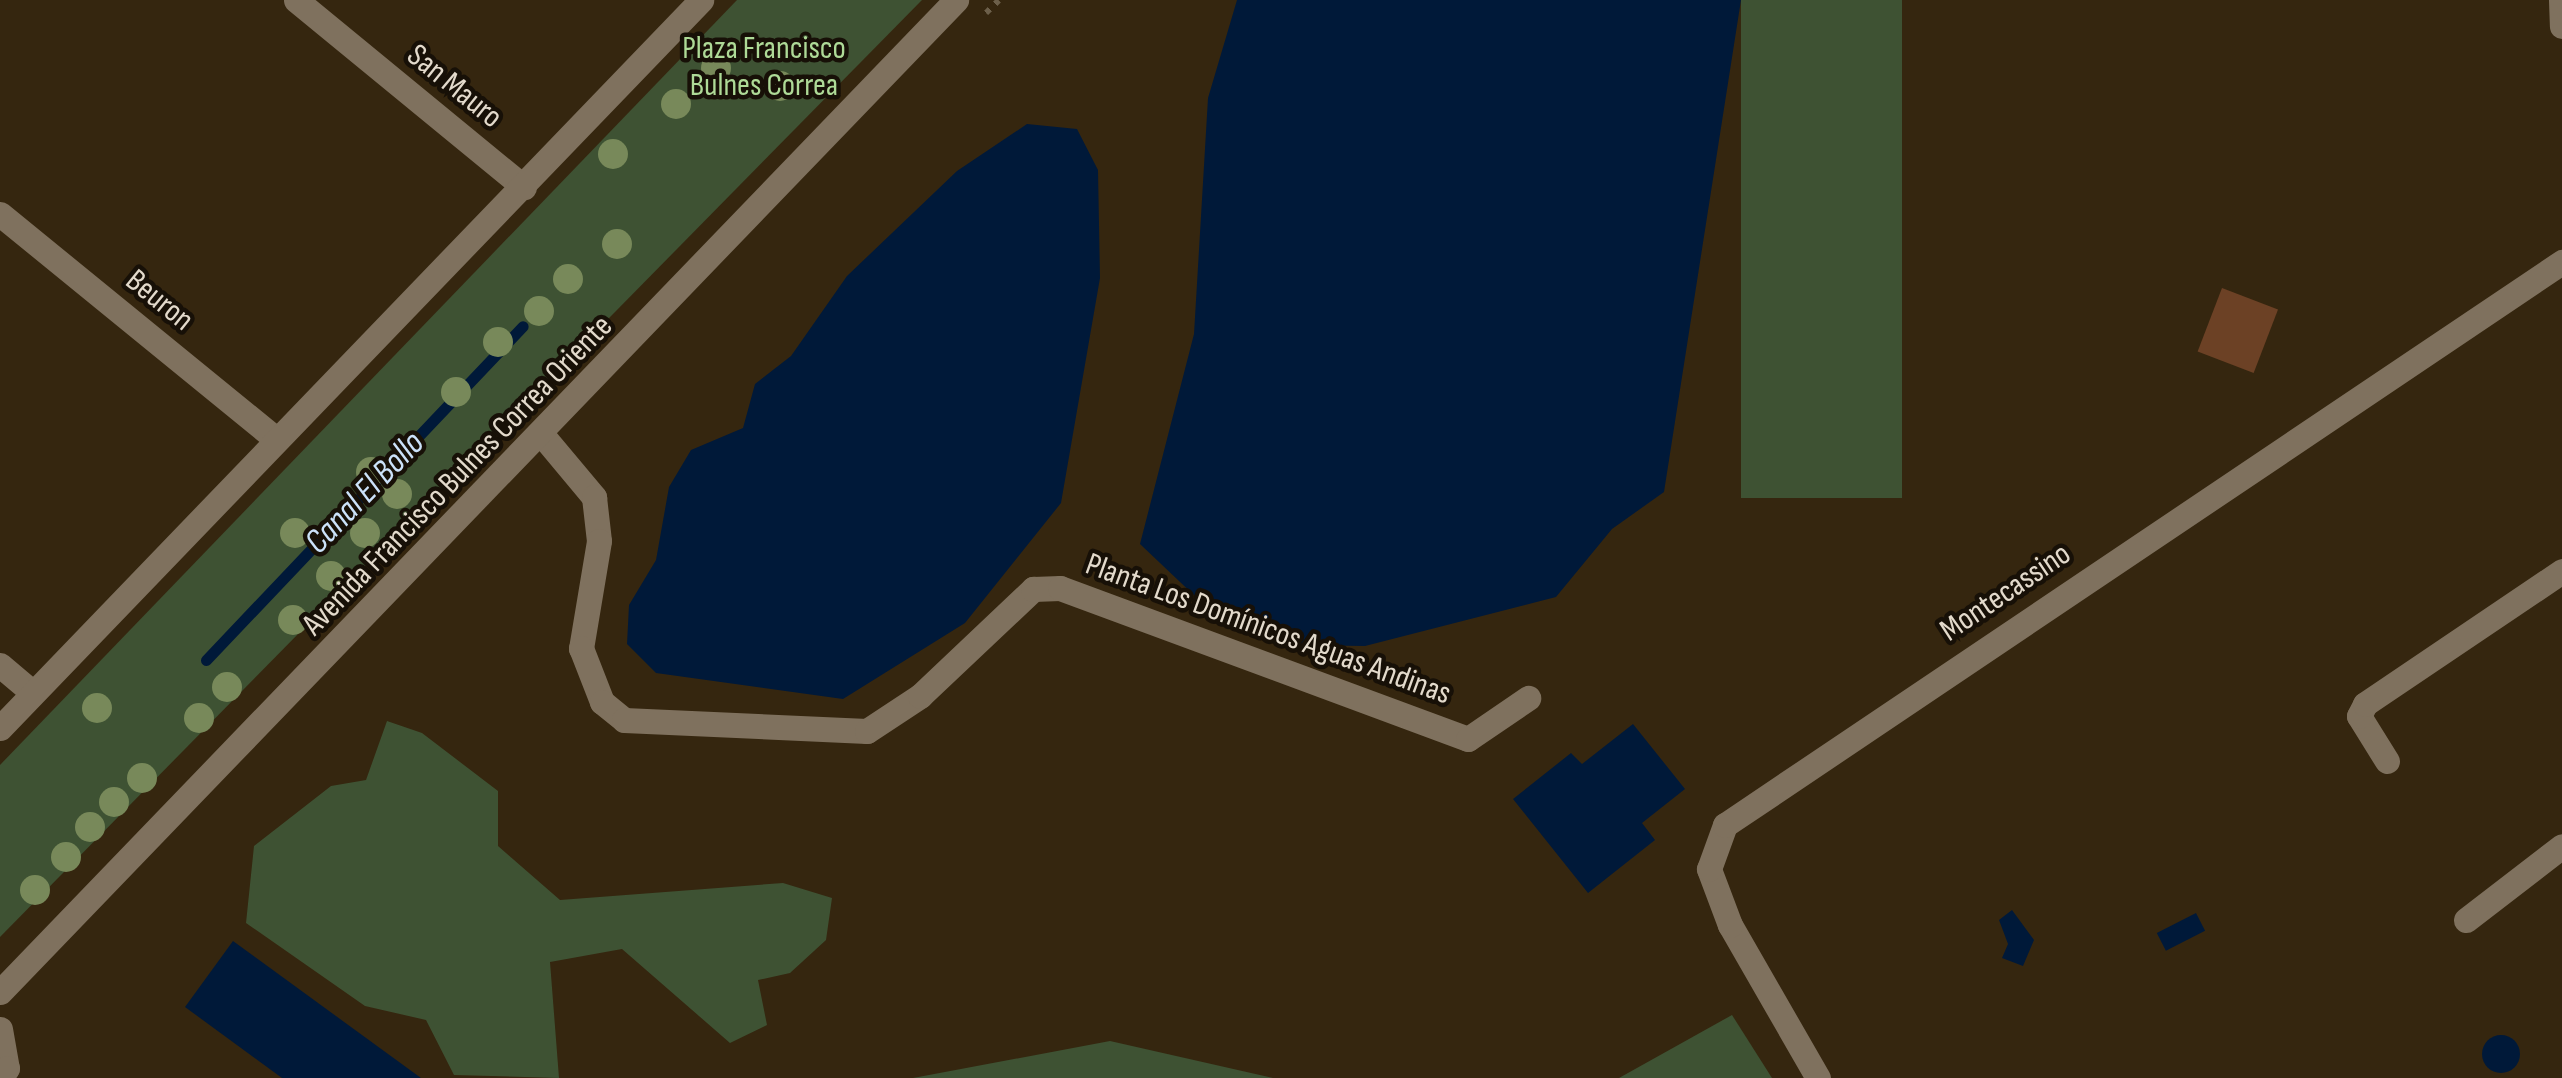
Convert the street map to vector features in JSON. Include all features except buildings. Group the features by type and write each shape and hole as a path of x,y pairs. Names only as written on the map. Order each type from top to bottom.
{"street":[{"name":"San Mauro","path":"296,0 524,187"},
{"path":"0,728 701,0"},
{"name":"Avenida Francisco Bulnes Correa Oriente","path":"0,992 542,436 956,0"},
{"path":"2561,0 2562,26"},
{"name":"Beuron","path":"0,214 276,439"},
{"name":"Montecassino","path":"1818,1078 1730,926 1709,869 1724,825 2562,262"},
{"name":"Planta Los Domínicos Aguas Andinas","path":"542,436 594,497 598,541 580,648 602,702 624,720 867,731 920,696 1033,589 1060,588 1468,739 1528,698"},
{"path":"2387,761 2359,716 2364,704 2562,571"},
{"path":"0,665 33,693"},
{"path":"2466,920 2562,846"},
{"path":"0,1029 8,1068 0,1078"}],"green space":[{"name":"Plaza Francisco Bulnes Correa","path":"737,0 922,0 0,937 0,765"},
{"path":"1741,0 1902,0 1902,498 1741,498"},
{"path":"387,721 422,733 498,791 498,846 560,900 783,883 832,898 826,940 790,973 758,980 767,1025 730,1043 622,949 550,962 559,1078 454,1075 426,1020 365,1006 246,923 254,846 331,786 366,780"},
{"path":"1732,1015 1772,1078 1619,1078"},
{"path":"1110,1041 1273,1078 913,1078"}],"water":[{"path":"1237,0 1741,0 1664,492 1612,529 1556,597 1365,646 1290,645 1218,618 1140,544 1194,334 1208,98"},
{"path":"1027,124 1077,129 1098,170 1100,278 1061,503 965,623 843,699 656,673 627,644 629,605 656,560 669,487 691,450 743,428 755,384 791,356 847,276 957,171"},
{"path":"1633,724 1685,789 1642,823 1655,840 1588,893 1513,799 1571,753 1582,764"},
{"path":"2012,910 2034,940 2023,966 2002,958 2008,944 1999,920"},
{"path":"2196,913 2205,931 2166,951 2157,933"},
{"path":"233,941 421,1078 282,1078 185,1007"},
{"path":"2501,1035 2514,1041 2520,1054 2514,1067 2501,1073 2488,1067 2482,1054 2488,1041"}],"waterway":[{"name":"Canal El Bollo","path":"206,660 523,326"}]}
